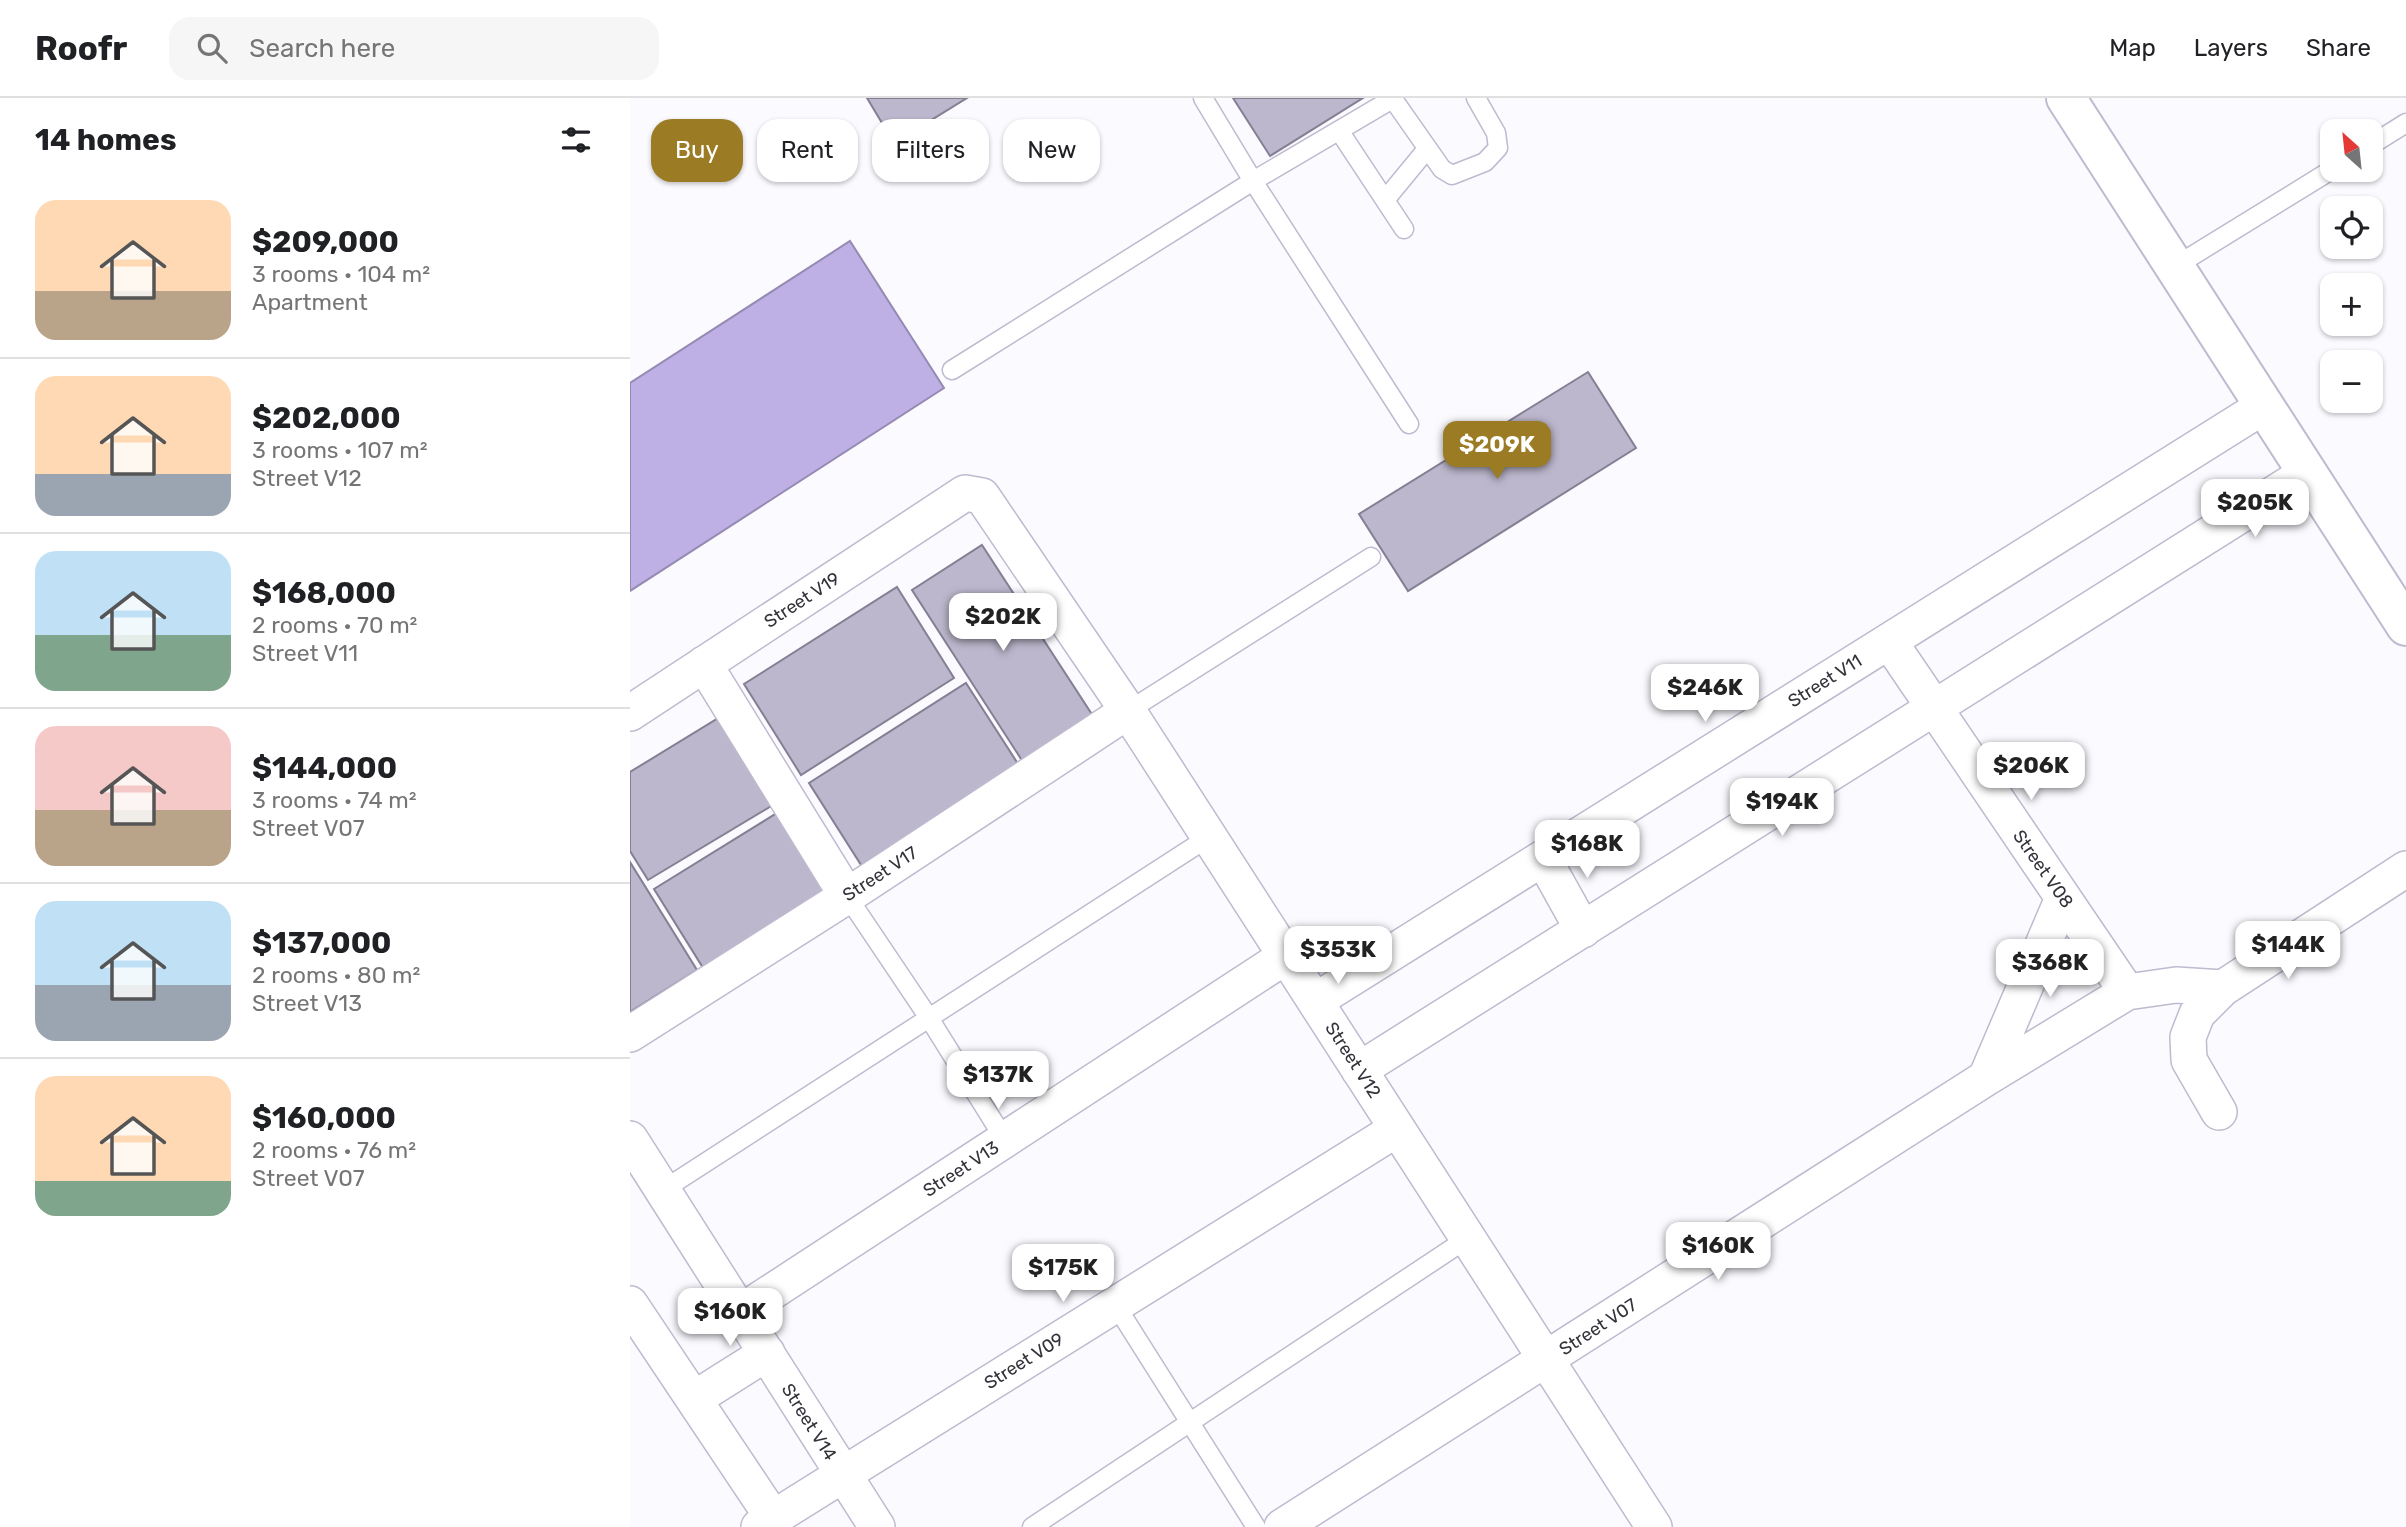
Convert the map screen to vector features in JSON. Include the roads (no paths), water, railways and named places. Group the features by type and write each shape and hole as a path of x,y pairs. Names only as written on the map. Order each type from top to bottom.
{"street":[{"path":"2066,98 2406,626"},
{"name":"Street V11","path":"1315,1001 2264,406"},
{"path":"1359,1070 2307,473"},
{"name":"Street V19","path":"630,713 965,493 975,493"},
{"name":"Street V12","path":"975,493 982,496 1128,711 1654,1527"},
{"name":"Street V08","path":"1889,641 2127,992"},
{"path":"704,664 848,896"},
{"name":"Street V17","path":"630,1034 848,896 1128,711"},
{"path":"1543,858 1583,930"},
{"path":"2219,1112 2189,1060 2188,1037 2197,1014 2223,988 2406,869"},
{"path":"1986,1077 2063,898"},
{"name":"Street V13","path":"741,1312 1286,956"},
{"path":"2127,992 2176,985 2223,988"},
{"name":"Street V07","path":"1282,1527 1547,1361 1986,1077 2127,992"},
{"name":"Street V09","path":"766,1522 1397,1129"},
{"name":"Street V14","path":"630,1139 877,1527"},
{"path":"630,1304 694,1399 766,1522"},
{"path":"694,1399 767,1353"}],"lane":[{"path":"1203,98 1409,424"},
{"path":"953,370 1253,181 1394,98 1442,169 1452,174 1485,162 1498,148 1496,133 1476,98"},
{"path":"2384,137 2406,123"},
{"path":"1340,132 1404,229"},
{"path":"1385,200 1427,149"},
{"path":"2174,267 2320,177"},
{"path":"1128,711 1371,557"},
{"path":"663,1190 1209,837"},
{"path":"848,896 929,1018 1005,1140"},
{"path":"1032,1527 1468,1238"},
{"path":"1115,1304 1256,1527"}]}
